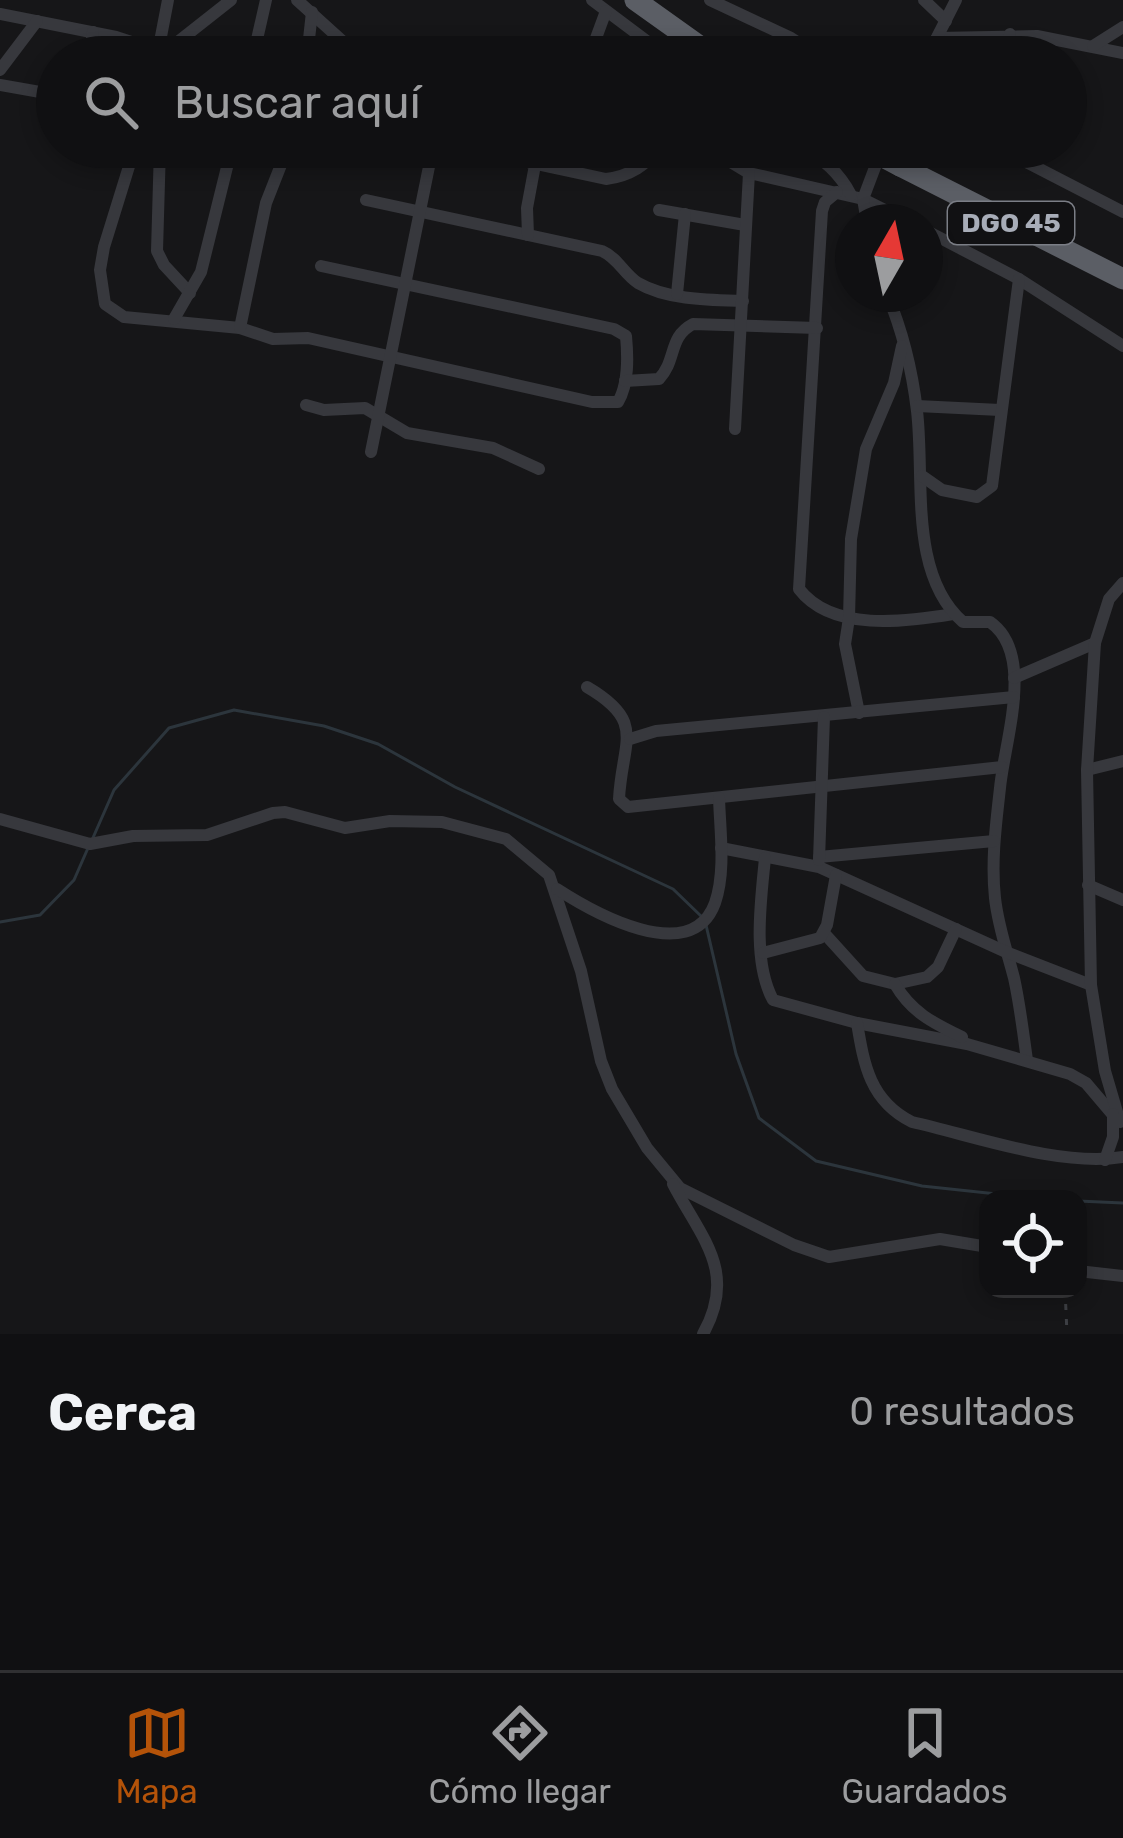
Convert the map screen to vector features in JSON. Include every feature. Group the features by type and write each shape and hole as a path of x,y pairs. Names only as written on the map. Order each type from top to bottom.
{"highway":[{"path":"635,0 686,36"},
{"name":"DGO 45","path":"905,168 1123,279"}],"street":[{"path":"161,36 168,0"},
{"path":"185,36 231,0"},
{"path":"258,36 266,0"},
{"path":"297,0 337,36"},
{"path":"592,0 640,36"},
{"path":"710,0 787,36"},
{"path":"925,0 946,21"},
{"path":"938,36 956,0"},
{"path":"597,36 606,10"},
{"path":"309,36 312,12"},
{"path":"0,14 104,36"},
{"path":"0,70 37,21"},
{"path":"1092,46 1123,27"},
{"path":"92,32 92,36"},
{"path":"974,36 1024,36"},
{"path":"1087,45 1123,53"},
{"path":"0,85 36,91"},
{"path":"128,168 104,247 101,290 105,304 124,317 240,328 273,339 308,338 561,397 618,402 626,381 626,336 621,332 320,266"},
{"path":"159,168 157,251 190,293"},
{"path":"174,319 206,254 227,168"},
{"path":"240,328 266,203 280,168"},
{"path":"371,452 429,168"},
{"path":"528,235 527,208 535,168"},
{"path":"551,168 623,177 640,168"},
{"path":"741,168 870,204"},
{"path":"832,168 856,204"},
{"path":"869,168 850,195 825,202 822,211 796,572 799,589 820,610 849,618 909,620 953,614"},
{"path":"1039,168 1123,212"},
{"path":"735,429 749,173"},
{"path":"366,200 610,254 635,281 677,294 743,301"},
{"path":"659,210 745,225"},
{"path":"677,294 685,214"},
{"path":"943,239 1019,279 1123,346"},
{"path":"922,476 942,490 977,497 992,486 1019,279"},
{"path":"894,312 904,338 916,406 926,564 953,614 963,622 995,625 1004,637 1014,678 1013,721 1002,767 994,841 994,894 1027,1060"},
{"path":"626,381 659,379 670,362 673,342 693,323 817,328"},
{"path":"859,713 844,644 851,539 866,449 894,382 904,338"},
{"path":"306,405 324,410 365,408 423,438 493,448 539,469"},
{"path":"916,406 1000,410"},
{"path":"1105,1160 1119,1121 1105,1071 1091,985 1088,770 1094,643 1108,599 1123,584"},
{"path":"1014,678 1094,643"},
{"path":"587,687 618,707 630,739 621,764 619,799 623,806 1002,767"},
{"path":"630,739 656,731 1014,697"},
{"path":"819,862 824,717"},
{"path":"1088,770 1123,761"},
{"path":"556,888 616,923 645,931 694,926 715,904 721,848 719,798"},
{"path":"0,819 90,844 133,836 207,835 273,813 345,828 390,821 442,822 506,839 540,864 556,888 612,1089 717,1264 719,1286 703,1334"},
{"path":"721,848 765,858 819,862 994,841"},
{"path":"765,858 763,953 773,1000 1027,1060 1086,1083 1119,1121"},
{"path":"819,862 1006,952 1091,985"},
{"path":"763,953 814,941 824,933 836,874"},
{"path":"1088,885 1123,900"},
{"path":"824,933 862,976 895,984 927,977 938,968 956,929"},
{"path":"895,984 907,1004 931,1022 990,1050"},
{"path":"857,1023 875,1094 912,1122 1020,1147 1105,1160 1123,1156"},
{"path":"669,1178 711,1206 829,1257 940,1239 979,1246"},
{"path":"1087,1272 1123,1276"}],"path":[{"path":"1065,1298 1066,1334"}],"waterway":[{"path":"92,840 114,790 169,728 234,710 324,726 378,744 455,787 673,889 702,917"},
{"path":"0,922 40,915 74,880 88,848"},
{"path":"706,925 736,1054 759,1118 816,1161 922,1186 979,1192"},
{"path":"1087,1201 1123,1203"}]}
